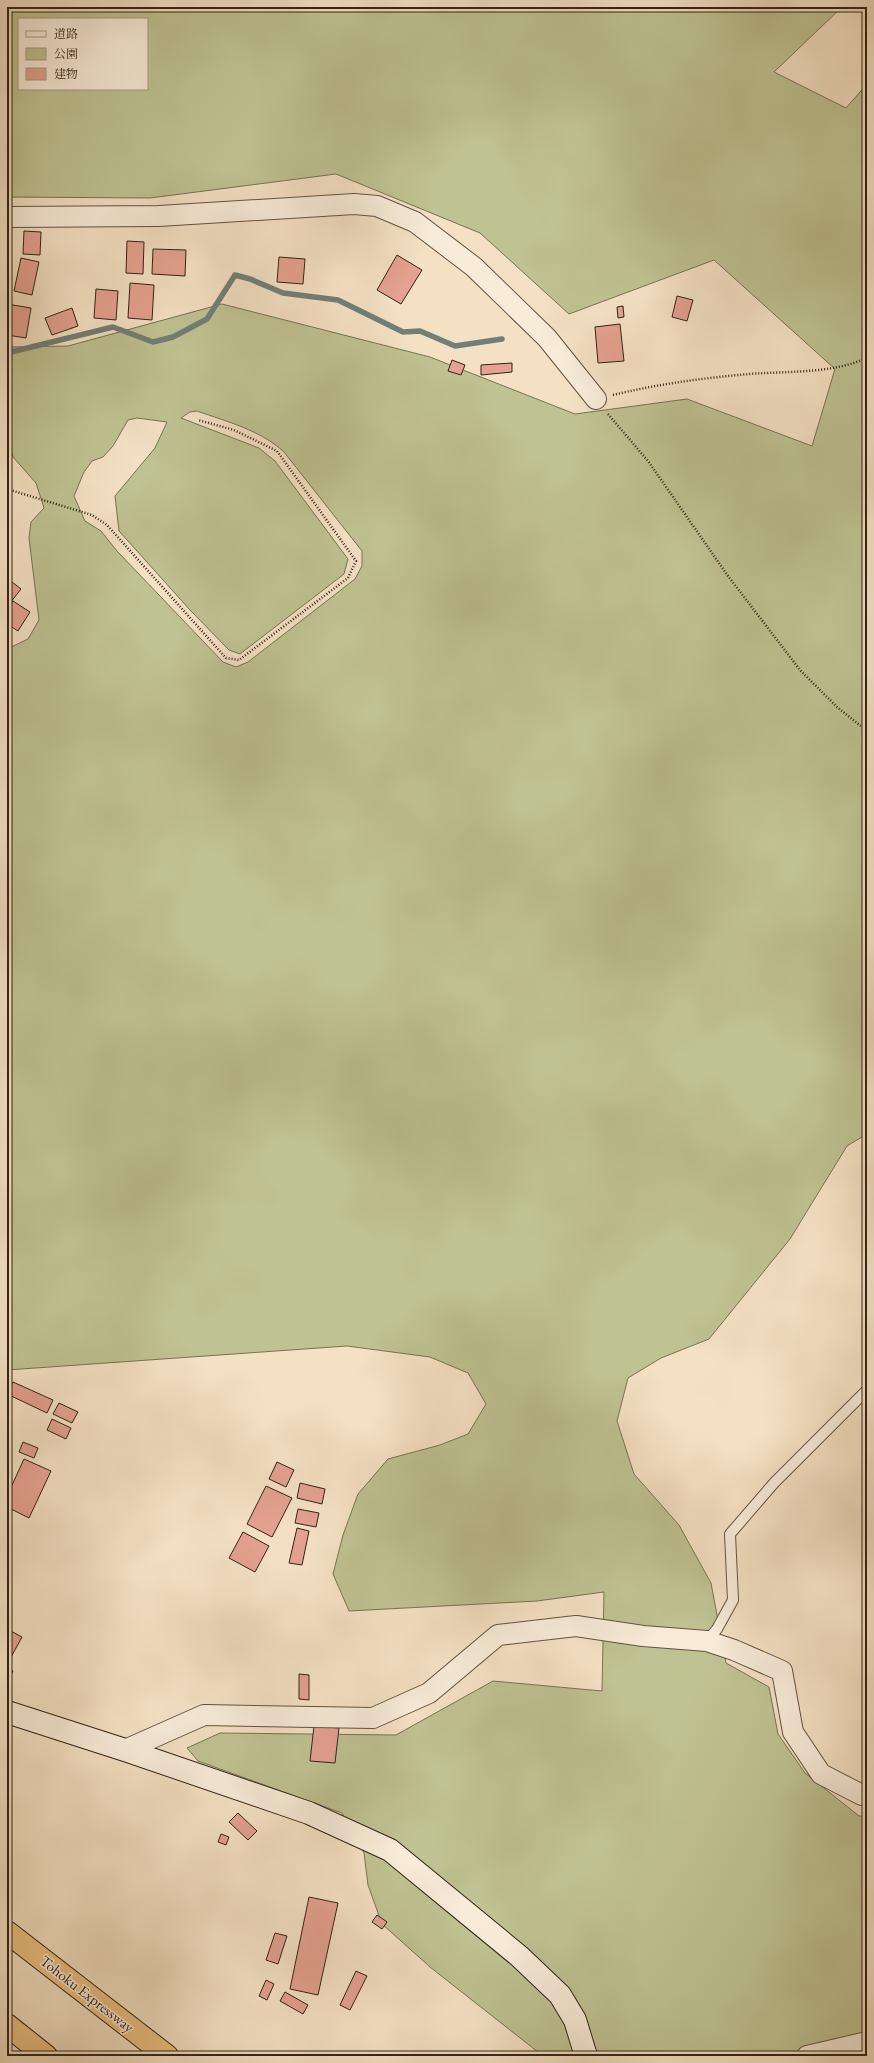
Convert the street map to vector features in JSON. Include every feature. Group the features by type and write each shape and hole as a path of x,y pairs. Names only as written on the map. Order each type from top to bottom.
{"highway":[{"name":"Tohoku Expressway","path":"7,1932 167,2056"},
{"path":"7,2025 46,2056"}],"street":[{"path":"7,217 159,216 354,204 377,206 415,222 474,267 547,338 596,399"},
{"path":"125,1750 204,1715 373,1718 429,1693 498,1635 576,1626 643,1636 707,1641 734,1650 782,1671 793,1732 821,1774 862,1795 867,1796"},
{"path":"7,1712 125,1750 309,1813 390,1850 519,1956 560,1995 575,2020 586,2056"},
{"path":"807,2056 867,2042"}],"lane":[{"path":"707,1641 716,1629 732,1600 730,1534 774,1483 867,1390"}],"path":[{"path":"867,358 850,366 822,370 749,374 657,384 596,399 648,461 728,576 800,670 837,707 867,731"},
{"path":"7,489 92,515 107,526 226,658 239,660 348,578 356,561 277,452 234,430 198,420"}],"green space":[{"path":"7,7 842,7 774,72 846,108 867,84 867,1134 847,1146 790,1239 709,1339 661,1358 628,1378 617,1421 634,1474 679,1525 711,1583 726,1663 769,1687 778,1734 805,1773 859,1816 867,1816 867,2056 543,2056 430,1967 382,1924 368,1885 364,1853 342,1813 198,1761 187,1748 220,1733 396,1735 493,1681 602,1691 604,1592 537,1601 349,1611 333,1574 343,1535 358,1494 388,1459 440,1445 468,1434 486,1404 468,1373 430,1357 347,1346 7,1370 7,649 28,639 39,620 29,538 31,522 44,508 36,483 13,457 7,434 7,347 68,346 222,304 430,357 575,414 687,399 812,446 835,369 714,260 569,314 480,233 336,174 150,198 7,197","holes":["197,411 232,423 265,438 284,452 362,551 362,566 355,579 248,662 236,667 223,662 117,551 101,531 85,521 74,496 84,472 92,461 103,457 113,446 128,420 137,418 167,422 155,448 115,496 119,531 190,610 229,650 240,654 344,574 348,559 275,461 259,448 181,418 190,412"]}],"building":[{"path":"24,231 41,232 40,255 23,254"},
{"path":"127,241 144,242 143,274 126,273"},
{"path":"153,249 186,250 185,276 152,274"},
{"path":"397,255 422,270 401,304 377,290"},
{"path":"279,257 305,259 303,284 277,282"},
{"path":"21,258 39,262 32,295 14,291"},
{"path":"130,283 154,285 152,320 128,318"},
{"path":"96,289 118,291 116,320 94,318"},
{"path":"677,296 693,300 687,321 672,317"},
{"path":"7,304 31,308 26,338 7,335"},
{"path":"623,306 624,317 618,318 617,307"},
{"path":"72,308 78,326 52,335 45,318"},
{"path":"620,324 624,361 598,363 595,327"},
{"path":"452,360 465,365 461,375 448,371"},
{"path":"512,363 512,372 481,375 481,365"},
{"path":"7,578 21,589 7,607"},
{"path":"13,601 30,612 18,631 7,624 7,610"},
{"path":"13,1382 53,1400 47,1413 7,1394"},
{"path":"59,1403 78,1412 72,1423 53,1414"},
{"path":"52,1419 71,1428 66,1439 47,1430"},
{"path":"23,1442 38,1448 34,1458 19,1452"},
{"path":"24,1459 51,1471 29,1518 7,1507 7,1496"},
{"path":"277,1462 294,1470 286,1487 269,1479"},
{"path":"300,1483 325,1489 322,1504 297,1498"},
{"path":"266,1486 292,1498 272,1537 247,1524"},
{"path":"298,1509 319,1513 316,1527 295,1523"},
{"path":"297,1528 309,1531 302,1565 289,1563"},
{"path":"243,1532 269,1546 255,1572 229,1558"},
{"path":"7,1629 22,1637 10,1659 7,1658"},
{"path":"7,1668 13,1671 7,1682"},
{"path":"299,1674 309,1675 309,1700 299,1699"},
{"path":"314,1726 339,1728 335,1763 310,1761"},
{"path":"238,1813 257,1831 248,1840 229,1822"},
{"path":"221,1834 229,1837 226,1845 218,1842"},
{"path":"309,1897 338,1903 318,1995 290,1989"},
{"path":"377,1915 387,1922 382,1929 372,1922"},
{"path":"275,1933 287,1936 278,1964 266,1960"},
{"path":"356,1971 367,1976 350,2010 340,2005"},
{"path":"266,1980 274,1984 267,2000 259,1996"},
{"path":"285,1992 308,2005 303,2014 280,2001"}],"waterway":[{"path":"7,353 113,327 153,342 173,337 207,319 235,275 250,279 283,293 338,300 403,332 420,331 455,346 502,339"}]}
